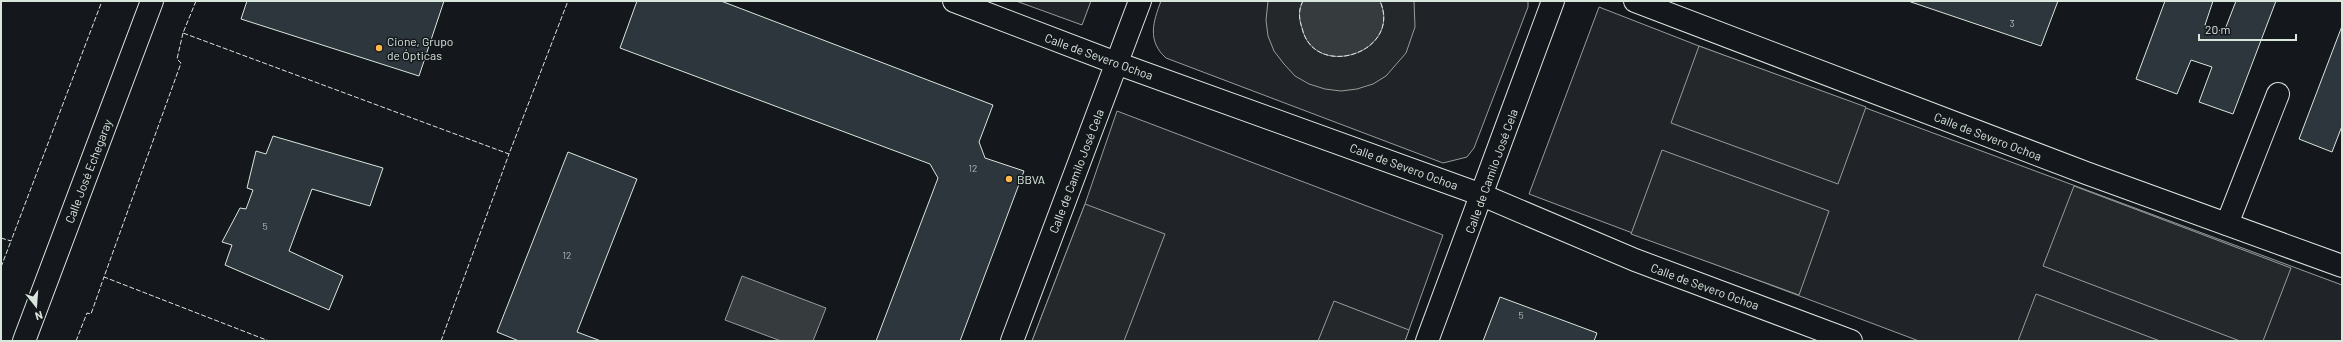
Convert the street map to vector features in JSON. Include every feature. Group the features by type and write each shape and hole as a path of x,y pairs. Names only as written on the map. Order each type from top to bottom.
{"street":[{"name":"Calle José Echegaray","path":"24,341 152,1"},
{"name":"Calle de Severo Ochoa","path":"954,1 1116,63 1482,195 1635,260 1851,341"},
{"name":"Calle de Camilo José Cela","path":"1012,341 1140,1"},
{"name":"Calle de Camilo José Cela","path":"1427,341 1553,1"},
{"name":"Calle de Severo Ochoa","path":"1635,1 2079,171 2342,266"},
{"path":"2227,224 2278,94"}],"shaded area":[{"path":"1016,1 1091,1 1082,25"},
{"path":"1161,1 1528,1 1528,7 1474,148 1467,157 1443,163 1166,58 1156,45 1153,31"},
{"path":"1268,1 1414,1 1415,27 1406,53 1386,76 1373,84 1357,89 1341,91 1325,89 1309,84 1295,76 1274,51 1268,36 1266,20"},
{"path":"1303,1 1380,1 1384,19 1379,35 1369,46 1354,54 1338,56 1322,53 1310,44 1302,28 1300,21 1300,8"},
{"path":"1599,7 1699,46 2342,285 2342,341 1919,341 1529,194"},
{"path":"1699,46 1866,107 1838,184 1671,123"},
{"path":"1117,111 1443,235 1405,341 1032,341 1085,204"},
{"path":"1662,150 1829,211 1799,295 1631,234"},
{"path":"2074,186 2291,268 2263,341 2240,341 2043,266"},
{"path":"1085,204 1165,234 1124,341 1032,341"},
{"path":"742,276 826,308 813,341 781,341 725,320"},
{"path":"2036,294 2160,341 2018,341"},
{"path":"1334,301 1409,330 1405,341 1318,341"}],"building":[{"name":"Cione, Grupo de Ópticas","path":"247,1 444,1 419,76 241,19"},
{"path":"637,1 721,1 993,105 979,142 985,158 1024,171 960,341 876,341 938,178 930,164 620,48"},
{"path":"1908,1 2058,1 2041,46"},
{"path":"2165,1 2213,1 2205,25 2224,32 2236,1 2276,1 2233,114 2199,102 2212,67 2191,60 2177,94 2136,79"},
{"path":"2342,26 2342,126 2332,152 2299,139"},
{"path":"273,136 383,168 370,206 312,189 289,251 343,276 329,310 225,265 232,245 222,242 240,208 246,209 253,190 247,188 256,151 266,154"},
{"path":"568,152 637,179 577,332 601,341 519,341 497,332"},
{"path":"1500,297 1597,333 1594,341 1483,341"}],"fence":[{"path":"1,238 11,241 102,1"},
{"path":"196,1 183,33 509,154 568,1"},
{"path":"1303,1 1301,4 1300,21 1310,44 1322,53 1338,56 1354,54 1369,46 1379,35 1384,19 1380,1"},
{"path":"183,33 177,59 181,63 104,277 269,341"},
{"path":"441,341 509,154"},
{"path":"1,267 11,241"},
{"path":"76,341 87,313 91,314 104,277"}],"place":[{"name":"Cione, Grupo de Ópticas","path":"379,48"},
{"name":"BBVA","path":"1009,179"}]}
